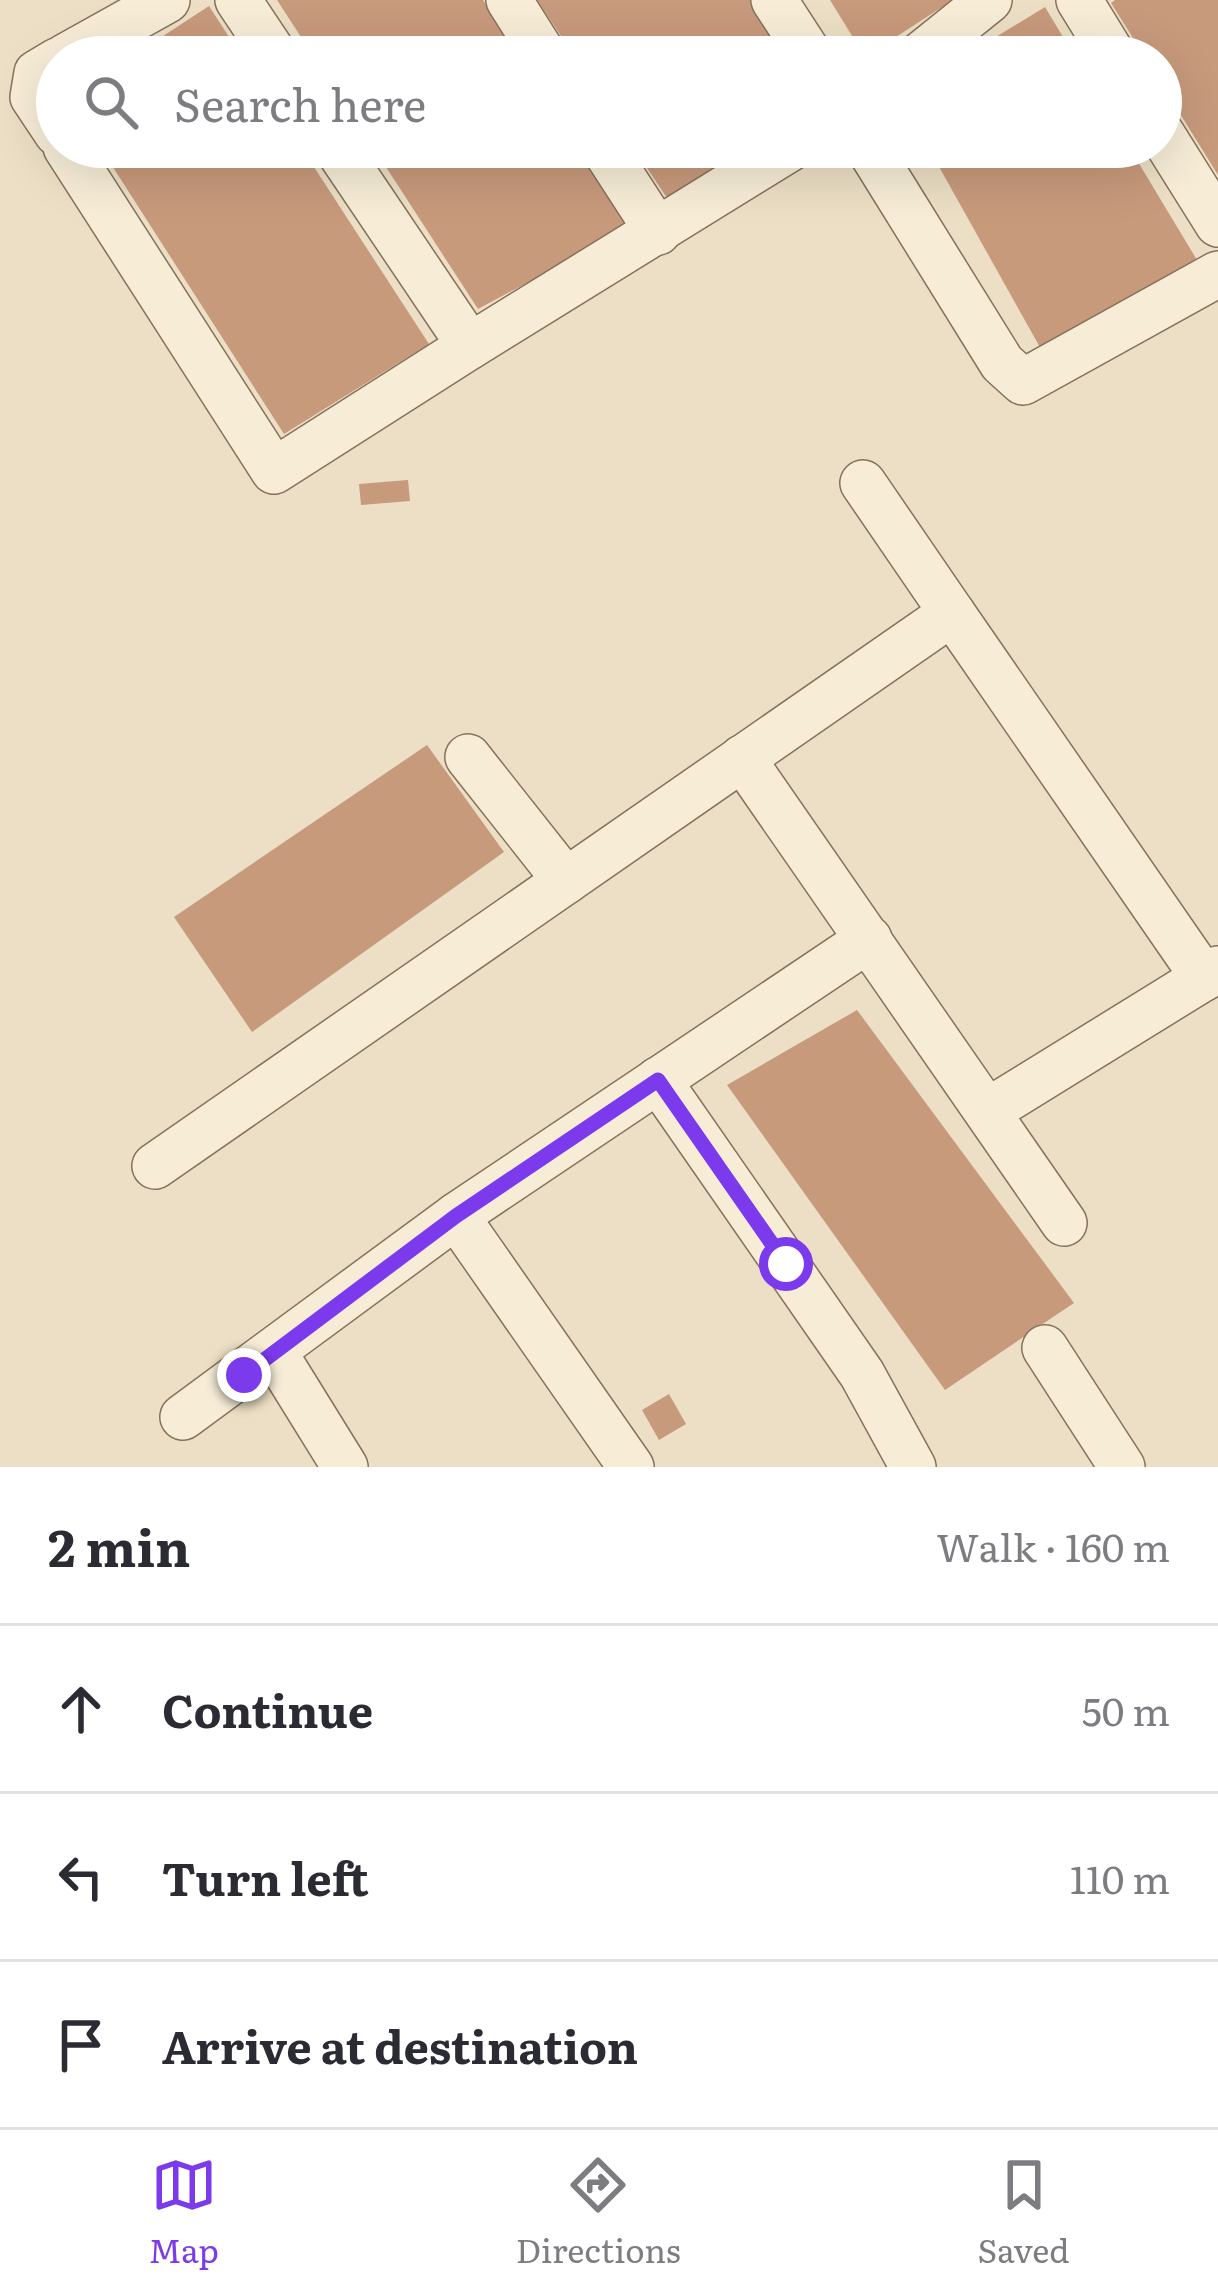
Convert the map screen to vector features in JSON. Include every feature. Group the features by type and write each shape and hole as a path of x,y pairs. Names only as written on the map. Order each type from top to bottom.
{"street":[{"path":"102,36 166,0"},
{"path":"238,0 262,36"},
{"path":"509,0 532,36"},
{"path":"774,0 797,36"},
{"path":"944,36 989,0"},
{"path":"1079,0 1101,36"},
{"path":"1182,167 1218,224"},
{"path":"79,168 274,471 759,168"},
{"path":"350,168 470,346"},
{"path":"617,168 658,232"},
{"path":"881,168 1002,363 1023,382 1218,274"},
{"path":"863,483 1211,973 988,1112"},
{"path":"155,1166 952,613"},
{"path":"468,757 566,881"},
{"path":"742,758 1064,1223"},
{"path":"183,1417 456,1216 869,940"},
{"path":"658,1080 862,1374 913,1467"},
{"path":"456,1216 631,1467"},
{"path":"1045,1348 1123,1467"},
{"path":"274,1354 345,1467"}],"building":[{"path":"277,0 483,0 506,36 300,36"},
{"path":"537,0 754,0 777,36 561,36"},
{"path":"830,0 953,0 897,36 852,36"},
{"path":"1218,0 1218,175 1182,117 1182,36 1132,36 1111,3"},
{"path":"209,6 228,36 163,36"},
{"path":"1045,7 1062,36 997,36"},
{"path":"113,168 315,168 429,344 284,434"},
{"path":"387,168 590,168 629,228 478,309"},
{"path":"647,168 718,168 667,198"},
{"path":"940,168 1142,168 1200,265 1042,351"},
{"path":"408,480 410,501 361,505 359,484"},
{"path":"427,745 504,852 252,1032 174,917"},
{"path":"857,1010 1074,1303 945,1390 727,1085"},
{"path":"669,1394 686,1424 659,1440 642,1410"}],"route":[{"path":"244,1375 456,1216 658,1080 786,1264"}]}
